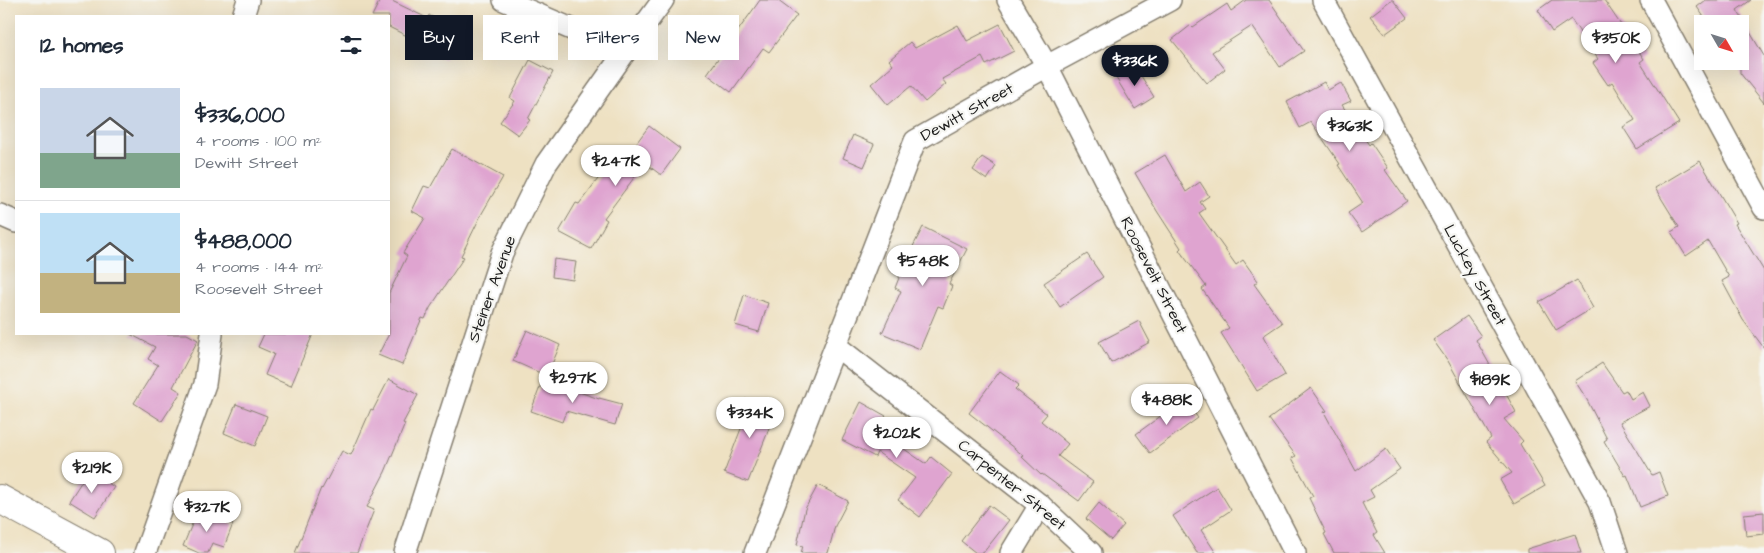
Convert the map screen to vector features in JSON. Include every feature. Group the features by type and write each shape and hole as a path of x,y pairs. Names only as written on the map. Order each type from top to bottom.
{"street":[{"path":"243,15 248,0"},
{"path":"504,0 568,28"},
{"name":"Steiner Avenue","path":"653,15 664,0"},
{"name":"Roosevelt Street","path":"1008,0 1047,66 1295,553"},
{"name":"Dewitt Street","path":"755,553 915,141 1047,66 1170,0"},
{"name":"Luckey Street","path":"1323,0 1600,502 1618,553"},
{"path":"1651,0 1764,208"},
{"name":"Steiner Avenue","path":"405,553 502,253 546,164 619,60"},
{"path":"0,215 15,222"},
{"path":"145,553 205,384 212,335"},
{"name":"Carpenter Street","path":"836,346 1040,505 1091,553"},
{"path":"0,499 100,553"},
{"path":"1011,553 1040,505"}],"building":[{"path":"380,0 390,0 421,15 405,15 405,35 390,28 390,15 372,15"},
{"path":"760,0 777,0 797,15 769,52 763,48 731,92 707,74 717,60 739,60 739,29"},
{"path":"1246,0 1269,0 1304,51 1280,67 1252,26 1212,52 1225,69 1207,83 1172,40 1191,25 1193,27 1227,4 1231,11"},
{"path":"1391,0 1407,18 1385,34 1370,16"},
{"path":"1552,0 1604,0 1644,59 1640,62 1679,123 1637,149 1623,127 1635,120 1612,82 1608,85 1593,63 1598,59 1571,19 1552,32 1538,10"},
{"path":"1706,0 1751,0 1737,10 1740,15 1703,15 1697,7"},
{"path":"1000,24 1014,51 986,65 982,57 942,79 946,84 925,102 911,86 888,105 871,84 893,65 889,60 910,42 915,48 958,25 967,41"},
{"path":"1749,30 1764,56 1764,103 1740,73 1740,70 1749,70"},
{"path":"530,60 553,72 528,119 530,120 518,135 500,122 515,101 510,98"},
{"path":"1135,66 1154,97 1135,109 1116,78"},
{"path":"1324,82 1328,90 1341,83 1351,101 1342,105 1369,145 1371,143 1388,168 1385,170 1407,201 1362,232 1348,213 1363,203 1338,165 1340,164 1311,122 1300,128 1287,102"},
{"path":"649,126 680,149 661,175 645,163 604,218 607,220 591,249 559,232 576,203 579,204 613,159 620,165"},
{"path":"853,135 874,144 864,167 843,158"},
{"path":"452,149 503,177 481,215 461,256 464,257 430,308 425,319 422,318 402,365 378,355 390,335 390,291 407,256 403,253 425,218 412,211 424,186 430,188"},
{"path":"1165,155 1186,192 1200,182 1209,196 1200,202 1205,209 1199,213 1236,265 1243,260 1258,281 1254,284 1282,323 1263,336 1285,375 1257,391 1221,333 1229,328 1202,289 1206,286 1179,250 1181,248 1135,173"},
{"path":"982,157 996,166 987,180 973,170"},
{"path":"1700,161 1764,271 1764,348 1743,320 1722,281 1729,277 1708,241 1686,256 1671,232 1679,227 1655,188"},
{"path":"923,227 967,249 949,284 952,286 943,308 938,306 920,349 882,333 901,291 895,288 906,260"},
{"path":"1087,254 1103,277 1060,307 1044,283"},
{"path":"554,259 576,262 573,280 552,277"},
{"path":"1577,280 1593,308 1556,330 1539,302"},
{"path":"744,295 768,303 759,332 735,325"},
{"path":"1467,316 1481,336 1476,340 1516,412 1504,419 1523,441 1520,444 1545,486 1514,504 1500,480 1512,473 1486,442 1491,438 1448,361 1433,340"},
{"path":"1139,321 1150,342 1111,363 1099,342"},
{"path":"527,330 560,345 547,376 513,361"},
{"path":"132,335 189,335 198,340 173,387 181,392 162,421 134,403 158,365 148,359 155,347"},
{"path":"264,335 313,335 291,386 265,375 274,354 258,347"},
{"path":"1602,363 1622,392 1626,390 1631,399 1643,392 1650,406 1620,422 1652,475 1659,472 1668,496 1640,507 1627,475 1625,476 1604,441 1607,439 1575,381"},
{"path":"1000,371 1019,385 1015,389 1047,414 1041,421 1068,444 1058,456 1093,482 1079,501 1041,475 1022,457 1024,456 969,413"},
{"path":"389,379 418,395 403,423 405,424 385,472 367,507 374,510 357,553 295,553 321,488 342,451 351,455 371,409 373,410"},
{"path":"543,379 599,399 622,404 615,425 566,411 562,422 531,411"},
{"path":"1311,388 1327,411 1324,412 1356,471 1386,449 1400,469 1370,490 1374,497 1362,503 1377,533 1374,535 1385,553 1334,553 1309,498 1313,496 1292,458 1296,456 1269,419"},
{"path":"745,399 775,408 748,482 724,473 742,426 737,425"},
{"path":"1184,399 1198,418 1150,453 1136,434"},
{"path":"861,402 886,416 878,431 926,464 931,457 952,474 920,517 898,500 915,478 877,452 875,457 842,440"},
{"path":"236,404 267,416 255,446 224,433"},
{"path":"89,470 114,487 95,517 69,501"},
{"path":"818,485 848,501 835,526 828,553 801,553 803,546 797,545 805,509"},
{"path":"1217,487 1231,510 1201,530 1216,553 1197,553 1173,516"},
{"path":"1099,503 1124,525 1111,540 1086,519"},
{"path":"989,505 1009,520 983,553 976,553 961,541"},
{"path":"198,510 233,524 224,547 212,543 208,553 199,553 183,546"},
{"path":"1764,512 1764,534 1746,536 1744,514"},
{"path":"1575,534 1581,553 1527,553 1527,549"}]}
